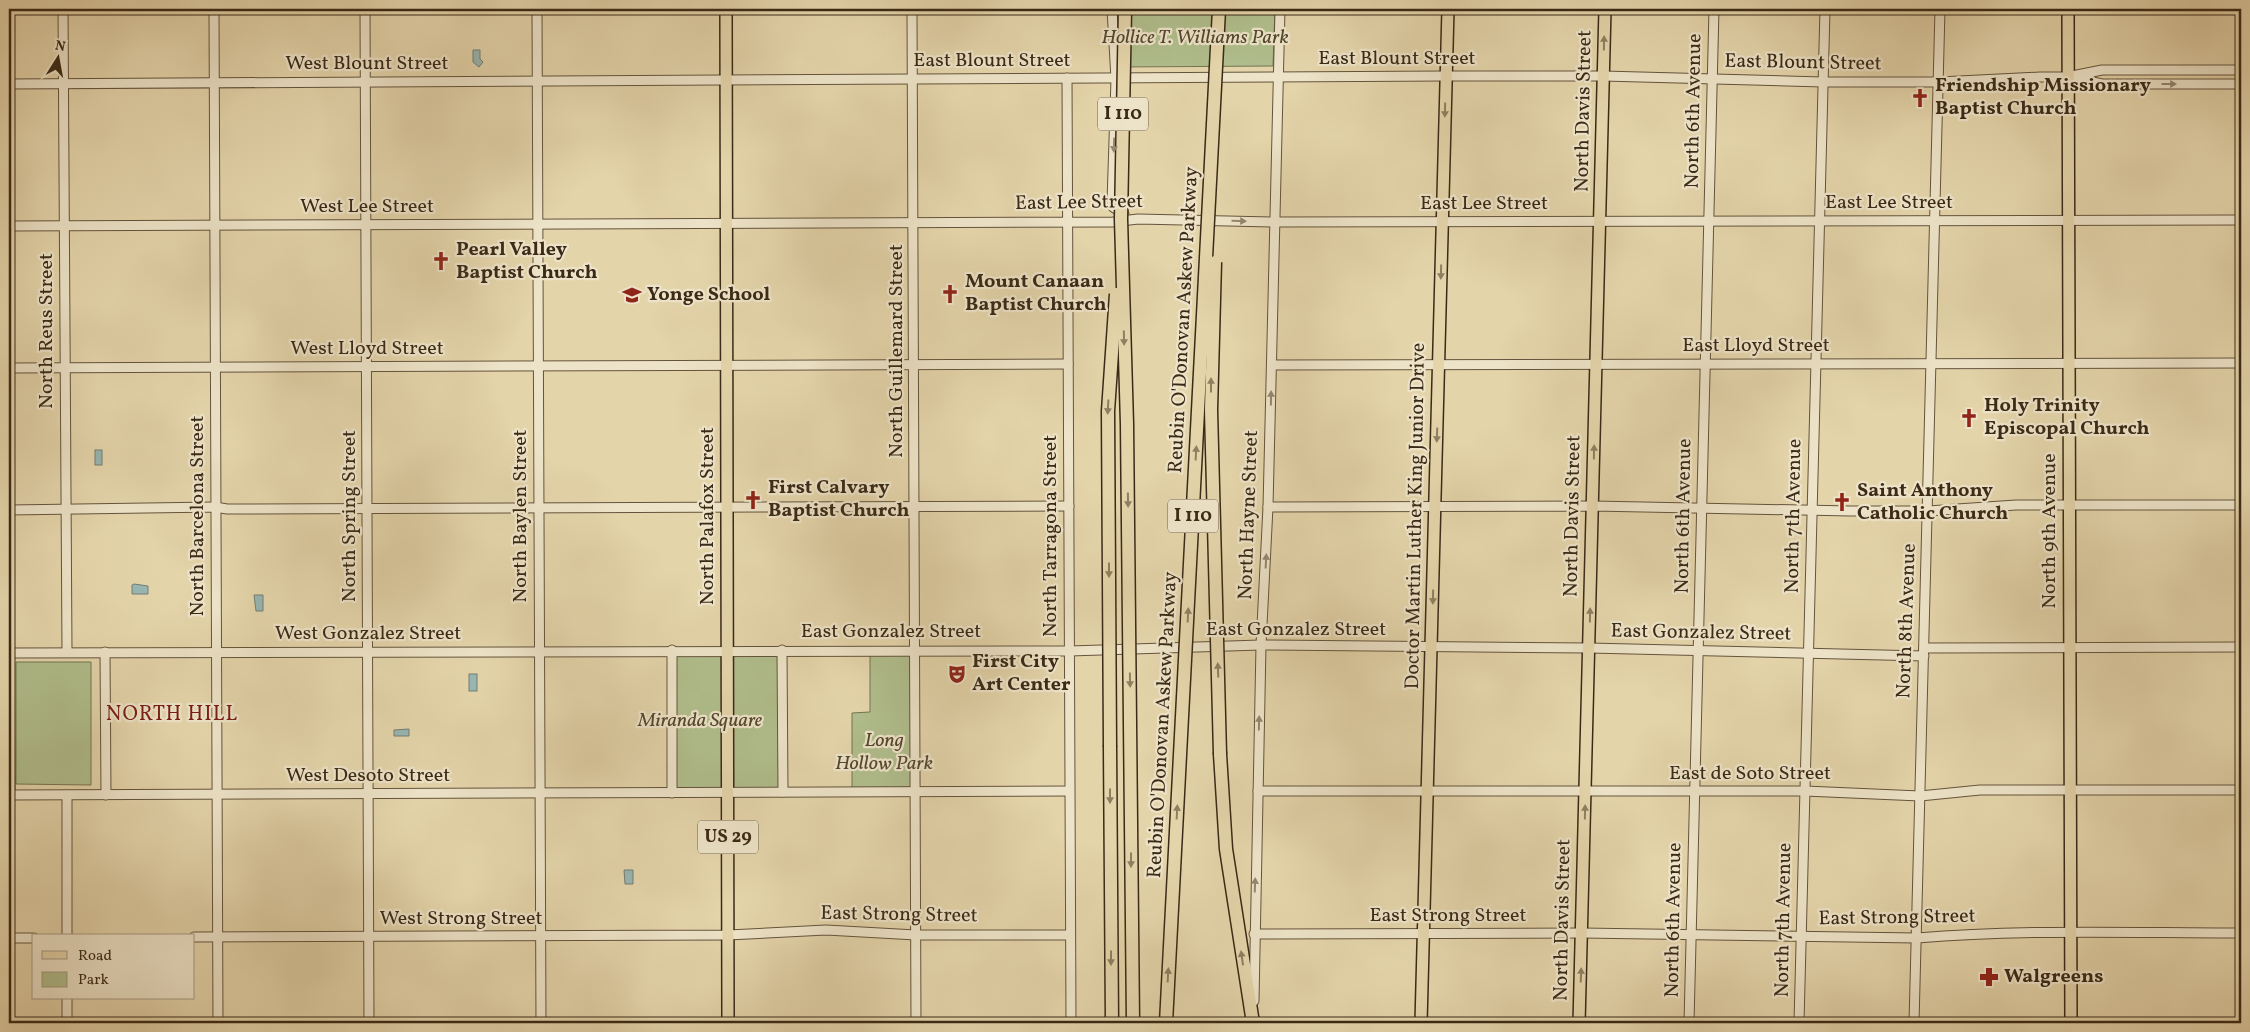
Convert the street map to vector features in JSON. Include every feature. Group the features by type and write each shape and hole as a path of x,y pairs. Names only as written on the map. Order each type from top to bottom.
{"highway":[{"name":"Reubin O'Donovan Askew Parkway","path":"1124,9 1121,219 1128,494 1133,1023"},
{"name":"Reubin O'Donovan Askew Parkway","path":"1166,1023 1219,9"},
{"path":"1212,147 1216,229 1211,428 1220,754 1226,849 1254,1023"},
{"path":"1112,1023 1108,411 1121,219"}],"main road":[{"name":"North Palafox Street","path":"726,9 728,1023"},
{"name":"Doctor Martin Luther King Junior Drive","path":"1422,1023 1448,9"},
{"name":"North Davis Street","path":"1579,1023 1605,9"},
{"name":"North 9th Avenue","path":"2068,9 2071,1023"}],"street":[{"name":"North Reus Street","path":"63,9 67,652"},
{"name":"North Barcelona Street","path":"214,9 218,1023"},
{"name":"North Spring Street","path":"365,9 369,1023"},
{"name":"North Baylen Street","path":"537,9 541,1023"},
{"name":"North Guillemard Street","path":"912,9 916,1023"},
{"path":"1112,9 1116,79 1112,202 1113,207 1119,212 1138,219"},
{"name":"North Hayne Street","path":"1254,1023 1254,934 1261,645 1268,507 1280,9"},
{"name":"North 6th Avenue","path":"1689,1023 1714,9"},
{"name":"North 7th Avenue","path":"1799,1023 1825,9"},
{"name":"North 8th Avenue","path":"1914,1023 1940,9"},
{"name":"East Blount Street","path":"726,80 1603,76 1823,82 1939,82 1991,78 2068,77 2102,70 2241,70"},
{"name":"East Blount Street","path":"2068,77 2102,84 2241,84"},
{"name":"North Tarragona Street","path":"1067,78 1069,935 1071,1023"},
{"name":"West Blount Street","path":"9,84 726,80"},
{"name":"East Lee Street","path":"726,223 1068,222 1138,219 1276,222 2241,220"},
{"name":"West Lee Street","path":"9,226 726,223"},
{"name":"East Lloyd Street","path":"1272,365 2241,363"},
{"path":"726,366 1068,364"},
{"name":"West Lloyd Street","path":"9,368 726,366"},
{"path":"1268,507 1593,506 1811,511 1928,511 2016,505 2241,505"},
{"path":"9,510 215,507 227,509 1069,506"},
{"name":"East Gonzalez Street","path":"728,650 1069,651 1261,645 1924,652 2070,648 2241,647"},
{"path":"672,650 672,793"},
{"name":"West Gonzalez Street","path":"9,653 728,650"},
{"path":"782,650 783,792"},
{"path":"105,652 106,795"},
{"path":"9,653 9,795"},
{"name":"East de Soto Street","path":"1258,791 1805,791 1920,796 1980,790 2241,790"},
{"path":"728,792 1069,791"},
{"name":"West Desoto Street","path":"9,795 728,792"},
{"path":"66,795 67,934"},
{"name":"East Strong Street","path":"728,935 826,930 916,935 1069,935"},
{"name":"East Strong Street","path":"1254,934 1582,933 1917,938 1967,934 2071,932 2241,933"},
{"name":"West Strong Street","path":"195,937 728,935"},
{"path":"9,938 32,938"},
{"path":"67,1000 67,1023"}],"green space":[{"name":"Hollice T. Williams Park","path":"1115,9 1275,9 1273,66 1118,67"},
{"name":"Long Hollow Park","path":"915,649 915,792 852,792 852,713 870,712 870,650"},
{"name":"Miranda Square","path":"672,650 782,650 783,792 672,793"},
{"path":"16,662 91,662 91,785 16,784"}],"water":[{"path":"473,50 480,50 480,59 483,62 479,67 473,62"},
{"path":"95,450 102,450 102,465 95,465"},
{"path":"132,585 148,586 148,594 132,594"},
{"path":"254,595 263,595 263,611 256,611"},
{"path":"469,674 477,674 477,691 469,691"},
{"path":"409,729 409,736 394,736 394,730"},
{"path":"624,870 633,870 633,884 625,884"}],"place":[{"name":"Friendship Missionary Baptist Church","path":"1920,98"},
{"name":"Pearl Valley Baptist Church","path":"441,261"},
{"name":"Mount Canaan Baptist Church","path":"950,294"},
{"name":"Yonge School","path":"632,295"},
{"name":"Holy Trinity Episcopal Church","path":"1969,418"},
{"name":"First Calvary Baptist Church","path":"753,500"},
{"name":"Saint Anthony Catholic Church","path":"1842,502"},
{"name":"First City Art Center","path":"957,674"},
{"name":"Walgreens","path":"1989,977"}],"district":[{"name":"NORTH HILL","path":"172,714"}]}
